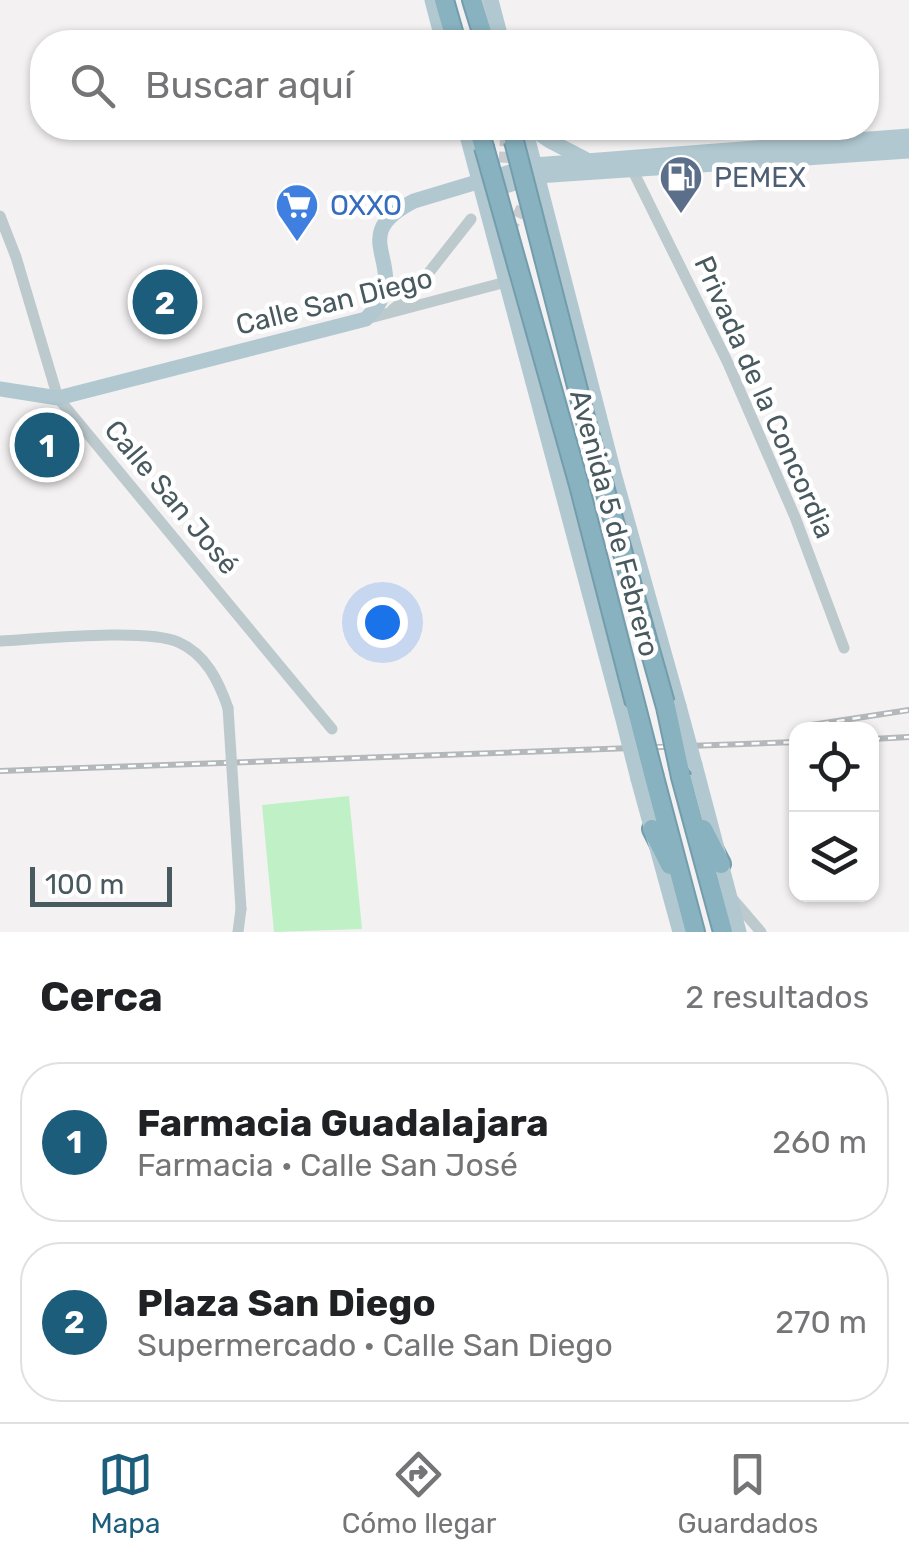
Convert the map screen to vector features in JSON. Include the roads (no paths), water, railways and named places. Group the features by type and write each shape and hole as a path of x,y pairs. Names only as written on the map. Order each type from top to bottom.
{"highway":[{"path":"480,3 483,30"},
{"name":"Avenida 5 de Febrero","path":"481,140 579,484 646,778 696,932"},
{"name":"Avenida 5 de Febrero","path":"513,140 588,429 666,707 690,778 687,798 723,932"},
{"path":"687,798 722,864"},
{"path":"652,830 686,895"}],"main road":[{"path":"432,0 440,30"},
{"path":"480,3 495,30"},
{"path":"879,138 909,136"},
{"name":"Avenida 5 de Febrero","path":"468,140 621,712 646,778 652,830 680,932"},
{"name":"Avenida 5 de Febrero","path":"533,140 545,170 615,478 679,706 690,778 722,864 739,932"},
{"path":"548,140 588,165"},
{"path":"366,319 383,296 380,252 385,222 396,210 414,202 545,170 858,140"},
{"path":"545,170 632,170 909,150"},
{"name":"Calle San Diego","path":"0,389 58,398 366,319"}],"street":[{"path":"480,3 490,30"},
{"name":"Privada de la Concordia","path":"632,170 728,361 795,517 844,648"},
{"name":"Calle San José","path":"0,216 58,398 332,729"},
{"path":"388,313 412,294 471,218"},
{"path":"508,261 551,443"},
{"name":"Calle San Diego","path":"366,319 506,282"},
{"path":"0,640 133,636 178,642 212,670 228,708 241,909 238,932"},
{"path":"730,896 760,932"}],"tunnel":[{"path":"498,178 504,165 505,140"},
{"path":"510,232 528,194"}],"railway":[{"path":"831,722 909,710"},
{"path":"879,739 909,737"},
{"path":"0,771 789,742"}],"place":[{"name":"PEMEX","path":"681,215"},
{"name":"OXXO","path":"297,243"},
{"name":"Plaza San Diego","path":"165,302"},
{"name":"Farmacia Guadalajara","path":"47,445"}]}
